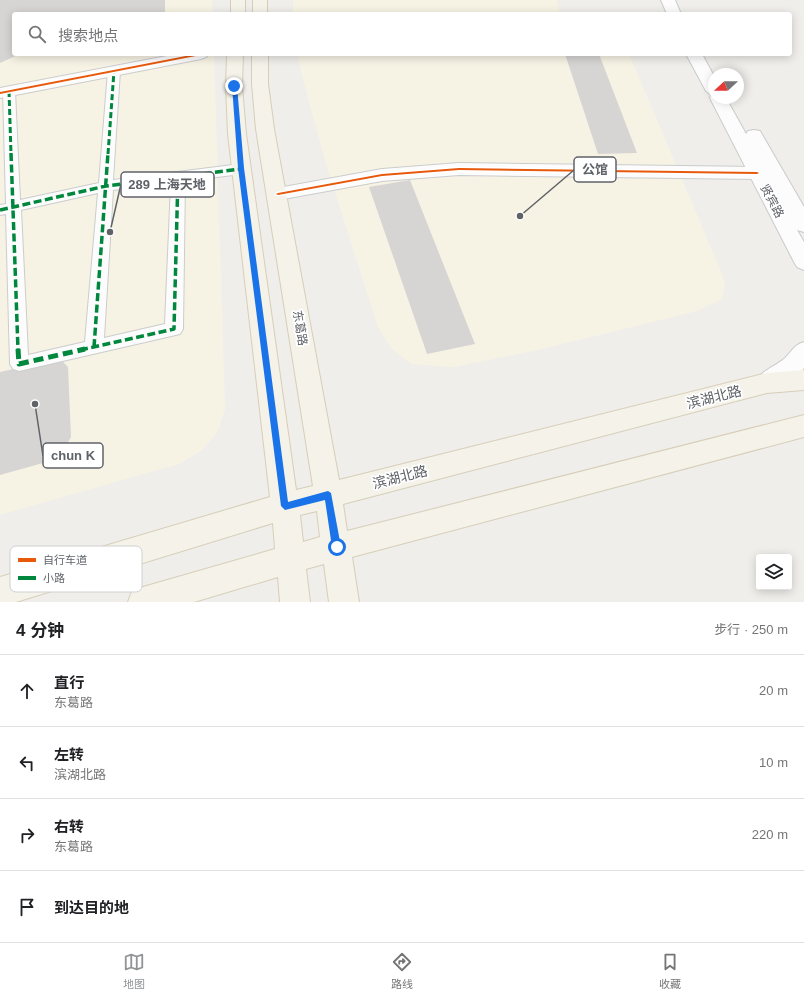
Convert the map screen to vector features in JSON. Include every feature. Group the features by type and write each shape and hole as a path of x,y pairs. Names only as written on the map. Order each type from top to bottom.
{"main road":[{"path":"238,0 238,12"},
{"path":"260,0 260,12"},
{"path":"668,0 673,12"},
{"path":"682,0 687,12"},
{"path":"4,92 191,56"},
{"path":"235,56 234,86 241,168 285,506 295,602"},
{"name":"东葛路","path":"260,56 260,84 263,114 278,194 337,547 344,602"},
{"path":"695,56 708,80"},
{"path":"709,56 716,68"},
{"name":"贤宾路","path":"721,104 804,262"},
{"name":"贤宾路","path":"736,104 804,225"},
{"path":"278,194 382,175 459,169 757,173"},
{"path":"767,383 793,365 804,351"},
{"name":"滨湖北路","path":"142,549 285,506 328,495 767,383 804,380"},
{"path":"143,602 291,559 804,426"},
{"name":"滨湖北路","path":"0,592 10,589"}],"street":[{"path":"94,347 114,71"},
{"path":"4,92 6,208 19,364 174,329 178,176"},
{"path":"6,208 106,186 241,168"}],"shaded area":[{"path":"0,0 212,0 213,12 12,12 12,56 214,56 225,409 218,431 202,450 179,464 0,515"},
{"path":"293,0 557,0 560,12 293,12"},
{"path":"298,56 630,56 720,269 725,285 722,299 697,311 542,349 454,367 412,364 392,349 378,327 326,164 301,72"}],"building":[{"path":"0,0 165,0 165,12 12,12 12,56 16,56 0,63"},
{"path":"566,56 600,56 637,153 598,154"},
{"path":"410,180 475,344 427,354 369,187"},
{"path":"54,360 63,362 68,367 71,437 63,451 43,463 0,475 0,372"}],"marked path":[{"path":"94,347 114,71"},
{"path":"9,91 19,364 174,329 178,176"},
{"path":"0,210 106,186 241,169"}],"cycle path":[{"path":"0,93 191,56"},
{"path":"278,194 382,175 459,169 757,173"}],"place":[{"name":"公馆","path":"520,216"},
{"name":"289 上海天地","path":"110,232"},
{"name":"chun K","path":"35,404"}],"route":[{"path":"234,86 241,168 285,506 328,495 337,547"}]}
